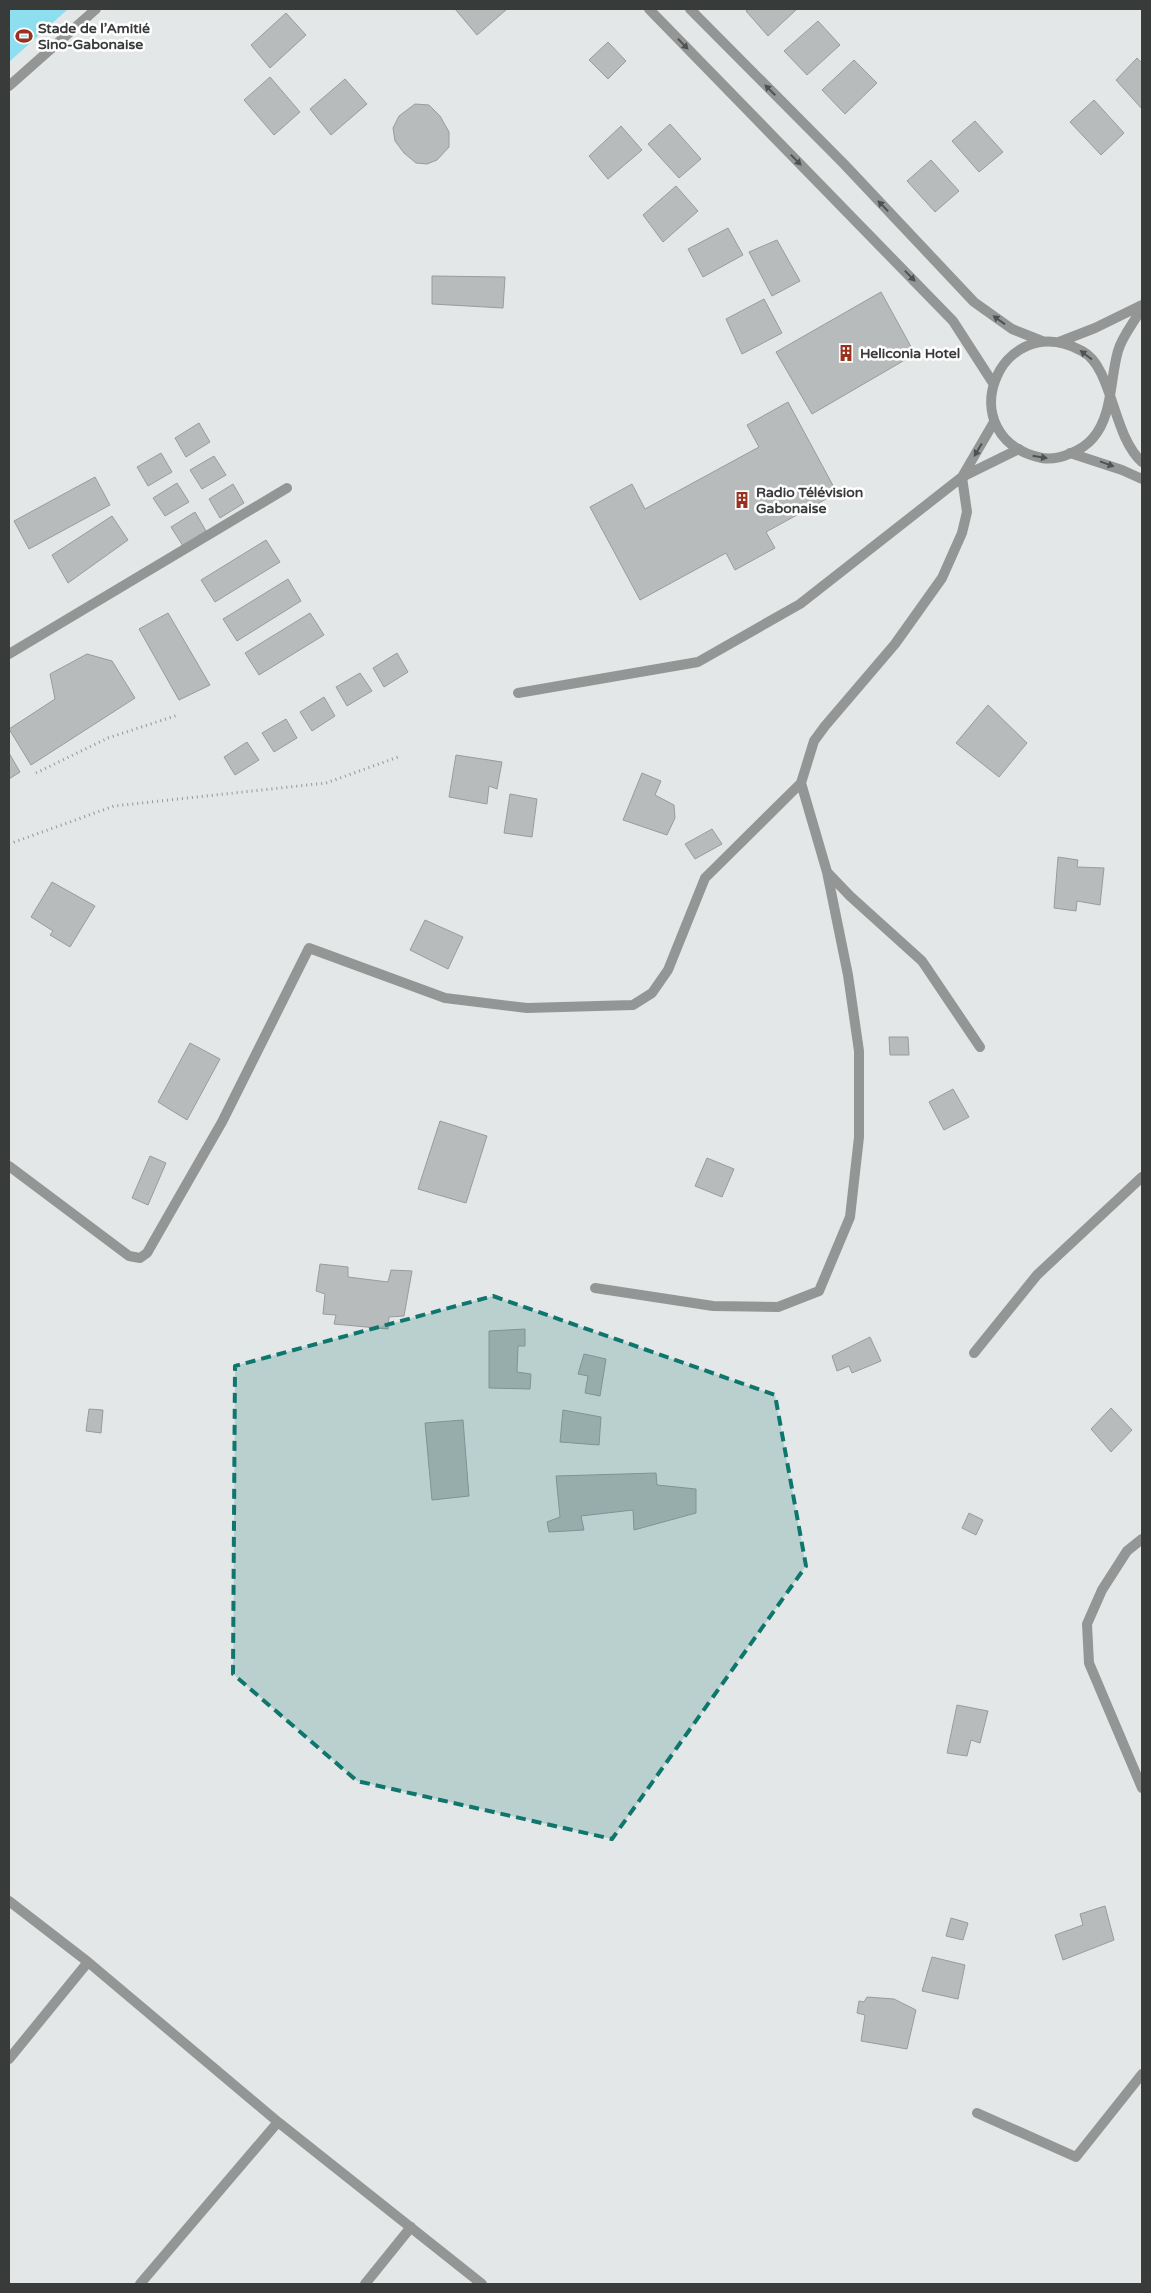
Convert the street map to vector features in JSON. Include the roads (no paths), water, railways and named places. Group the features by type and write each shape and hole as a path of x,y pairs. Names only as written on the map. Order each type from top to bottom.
{"street":[{"path":"9,86 96,9"},
{"path":"649,9 953,321 993,383"},
{"path":"690,9 844,164 974,302 1012,329 1042,341 1059,342 1083,351 1090,357 1101,372 1118,425 1136,457 1142,462"},
{"path":"1042,341 1012,355 993,383 991,408 994,422 1002,436 1019,449 1029,454 1046,458 1064,456 1082,447 1093,438 1103,423 1118,349 1142,307"},
{"path":"1059,342 1142,307"},
{"path":"9,1166 130,1256 140,1258 147,1253 222,1122 309,948 446,998 526,1008 633,1005 652,993 668,970 705,878 801,783 814,742 825,726 895,644 942,578 962,533 967,512 962,477 994,422"},
{"path":"518,693 698,662 800,604 962,477 1019,449"},
{"path":"1070,453 1114,467 1142,480"},
{"path":"9,654 287,488"},
{"path":"595,1288 713,1306 778,1307 818,1291 850,1217 859,1137 859,1051 848,975 827,872 801,783"},
{"path":"827,872 850,896 922,961 980,1046"},
{"path":"974,1353 1037,1275 1142,1177"},
{"path":"1142,1539 1127,1551 1102,1590 1087,1624 1089,1663 1142,1788"},
{"path":"9,1901 88,1962 278,2122 482,2284"},
{"path":"9,2059 88,1962"},
{"path":"977,2113 1076,2157 1142,2074"},
{"path":"140,2284 278,2122"},
{"path":"365,2284 411,2227"}],"place":[{"name":"Stade de l’Amitié Sino-Gabonaise","path":"24,36"},
{"name":"Heliconia Hotel","path":"846,353"},
{"name":"Radio Télévision Gabonaise","path":"742,500"}]}
